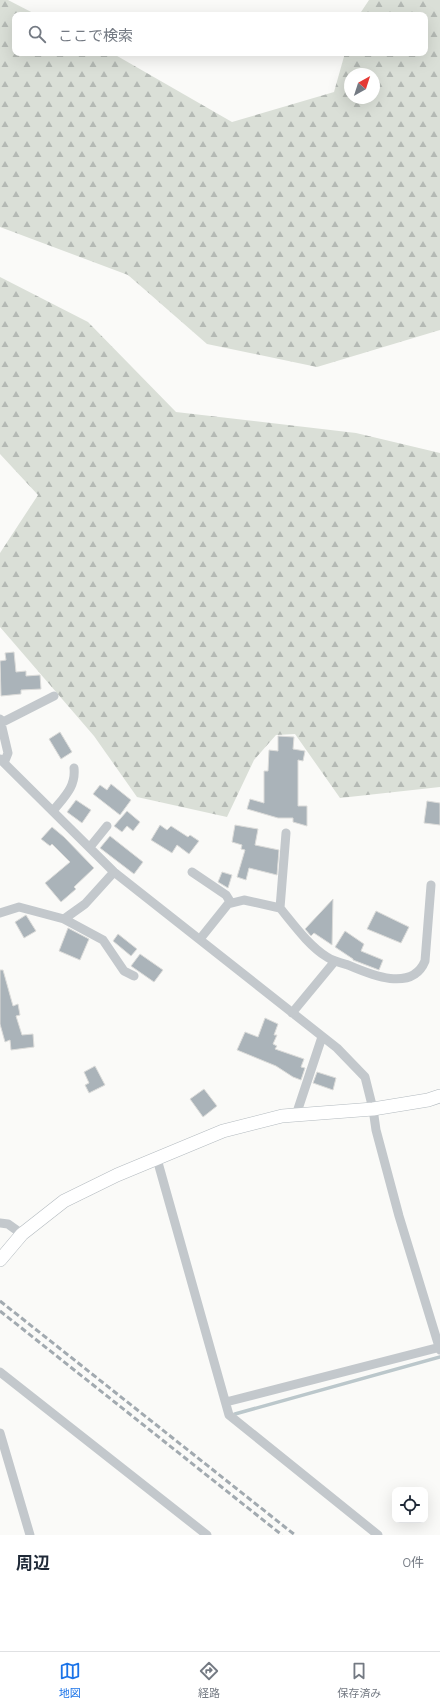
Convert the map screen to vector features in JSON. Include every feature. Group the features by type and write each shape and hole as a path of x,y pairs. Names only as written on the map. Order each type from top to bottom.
{"street":[{"path":"54,696 1,721 8,753 1,761 53,810 114,872 336,1048 365,1078 373,1109 376,1130 398,1216 440,1348 226,1402"},
{"path":"53,810 71,787 75,778 74,768"},
{"path":"90,847 107,826"},
{"path":"280,908 286,833"},
{"path":"64,919 85,904 114,872"},
{"path":"192,872 226,895 231,903"},
{"path":"200,939 228,904 244,900 280,908 301,934 327,957 335,961 374,976 390,979 408,977 422,967 425,961 431,885"},
{"path":"0,913 19,907 64,919 103,940 124,971 134,976"},
{"path":"292,1012 335,961"},
{"path":"296,1115 322,1037"},
{"path":"0,1260 22,1234 64,1202 117,1175 223,1131 282,1116 373,1109 428,1100 440,1096"},
{"path":"157,1159 229,1415 378,1535"},
{"path":"0,1223 8,1224 22,1234"},
{"path":"0,1372 207,1535"},
{"path":"0,1433 30,1535"}],"green space":[{"path":"0,0 8,0 31,12 12,12 12,56 117,56 232,122 334,92 344,56 428,56 428,12 361,12 369,0 440,0 440,330 317,367 207,344 128,275 0,227"},
{"path":"0,277 88,322 176,412 356,433 440,453 440,787 340,798 295,734 276,735 254,760 227,817 137,797 94,736 0,627 0,553 38,495 0,454"}],"building":[{"path":"14,652 16,672 26,671 26,676 40,675 41,689 21,690 21,694 1,696 0,661 6,660 5,653"},
{"path":"60,732 72,752 61,759 49,739"},
{"path":"278,736 294,737 293,749 305,751 303,761 298,760 298,806 307,806 307,826 293,822 293,818 278,818 247,809 250,799 264,803 264,771 268,771 269,750 278,751"},
{"path":"111,784 131,800 120,815 93,794 100,785 107,790"},
{"path":"76,800 91,810 82,823 67,812"},
{"path":"427,801 440,803 440,825 424,823"},
{"path":"127,811 140,822 133,831 127,826 122,832 114,826"},
{"path":"160,825 167,830 171,826 188,837 190,835 199,841 189,854 177,845 172,853 151,840"},
{"path":"235,825 258,829 255,845 279,850 277,875 249,868 246,880 237,877 245,850 241,849 242,845 232,842"},
{"path":"52,827 64,837 94,868 74,887 76,889 61,902 45,883 70,862 52,844 50,846 41,839"},
{"path":"110,836 143,862 134,874 100,848"},
{"path":"222,872 232,875 228,888 218,882"},
{"path":"333,899 332,945 314,933 311,936 305,929"},
{"path":"376,911 409,927 401,943 367,929"},
{"path":"26,915 36,931 24,938 15,922"},
{"path":"68,928 89,939 80,960 59,951"},
{"path":"345,931 364,944 361,951 383,960 379,970 353,960 335,947"},
{"path":"118,934 137,949 131,956 113,941"},
{"path":"140,954 163,970 154,982 131,966"},
{"path":"0,970 3,970 13,1006 18,1004 20,1015 16,1016 22,1035 33,1034 34,1047 11,1050 10,1040 5,1042 0,1024"},
{"path":"265,1018 278,1024 274,1035 277,1035 273,1044 277,1046 275,1049 304,1059 301,1067 305,1068 301,1080 293,1077 276,1066 237,1050 245,1032 258,1037"},
{"path":"95,1066 105,1085 89,1093 85,1085 89,1083 84,1072"},
{"path":"317,1072 336,1078 333,1090 313,1083"},
{"path":"204,1089 217,1106 203,1117 190,1099"}],"waterway":[{"path":"235,1414 440,1357"}],"railway":[{"path":"0,1301 295,1535"},
{"path":"0,1311 282,1535"}]}
